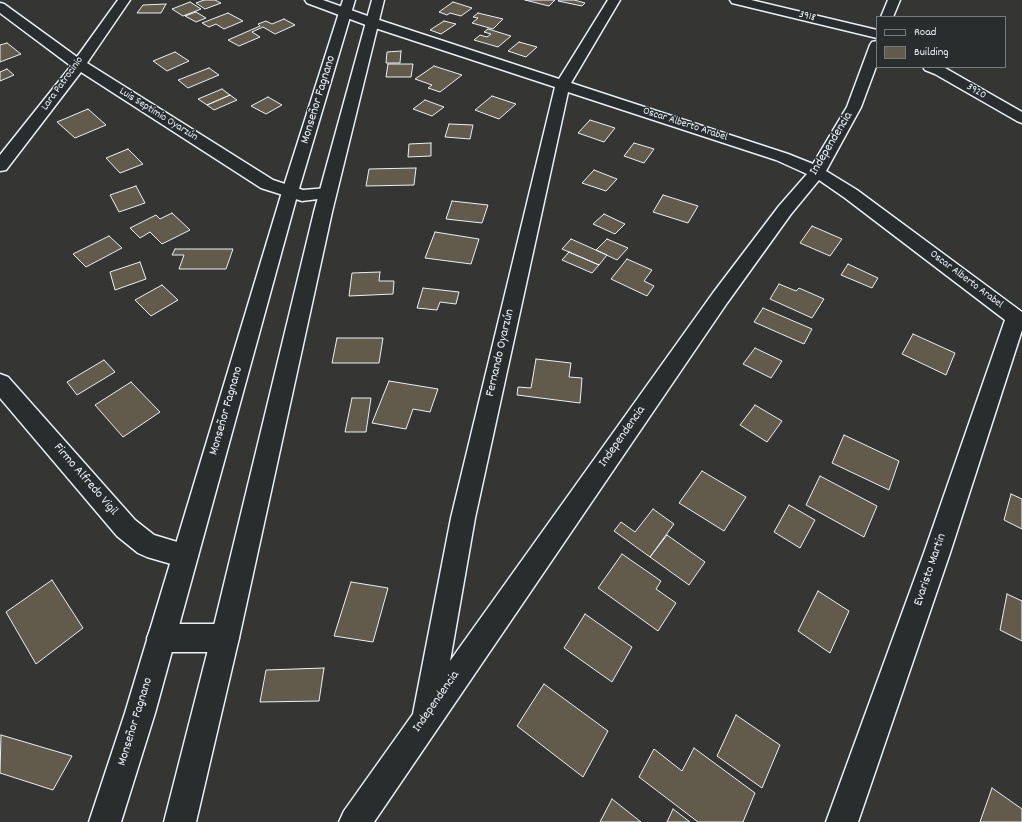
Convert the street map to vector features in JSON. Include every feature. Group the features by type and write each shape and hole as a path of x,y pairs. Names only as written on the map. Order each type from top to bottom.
{"street":[{"name":"Lara Patrocinio","path":"0,166 69,79 124,0"},
{"name":"Oscar Alberto Arabel","path":"311,0 347,7 371,22 782,157 817,172 850,194 1019,320"},
{"path":"180,822 225,638 328,193 371,22 378,0"},
{"name":"Fernando Oyarzún","path":"426,719 463,518 563,84 614,0"},
{"name":"3918","path":"736,0 876,44"},
{"path":"887,16 894,0"},
{"name":"Luis Septimio Oyarzún","path":"0,7 78,64 267,184 302,196 328,193"},
{"name":"Monseñor Fagnano","path":"106,822 185,556 290,192 347,7"},
{"name":"Independencia","path":"355,822 720,298 785,210 817,172 854,107 876,47"},
{"name":"3920","path":"932,68 1022,118"},
{"name":"Evaristo Martin","path":"842,822 1019,320"},
{"name":"Firmo Alfredo Vigil","path":"0,383 126,528 147,545 185,556"},
{"path":"161,638 225,638"}],"building":[{"path":"204,0 215,0 221,3 205,9 196,3"},
{"path":"525,0 555,0 549,6"},
{"path":"574,0 585,3 582,6 558,1"},
{"path":"190,2 201,9 183,16 172,9"},
{"path":"453,2 472,8 461,16 450,13 447,15 439,12"},
{"path":"166,4 161,13 137,13 143,5"},
{"path":"196,12 206,18 196,22 185,16"},
{"path":"228,13 243,21 224,29 216,24 209,27 202,23"},
{"path":"478,13 503,19 493,29 472,23 478,18 473,17"},
{"path":"284,19 295,25 275,34 263,27 252,32 260,37 239,46 228,40 260,26 258,24 266,21 272,24"},
{"path":"444,21 456,24 441,34 430,30"},
{"path":"488,29 511,36 498,47 474,40 480,35 487,37 491,34 484,32"},
{"path":"519,42 537,47 526,57 508,51"},
{"path":"7,43 21,54 0,62 0,45"},
{"path":"401,51 400,63 386,63 387,52"},
{"path":"175,52 189,61 167,71 153,61"},
{"path":"388,64 413,64 411,77 386,77"},
{"path":"434,66 462,75 440,92 428,88 432,85 415,79"},
{"path":"209,68 219,75 188,88 178,80"},
{"path":"7,69 14,75 0,81 0,72"},
{"path":"222,89 230,95 207,105 198,99"},
{"path":"230,95 237,100 214,110 207,105"},
{"path":"492,96 516,104 499,119 475,110"},
{"path":"268,97 282,105 266,114 251,106"},
{"path":"425,100 444,107 432,116 413,109"},
{"path":"88,109 106,125 75,138 57,122"},
{"path":"590,120 615,128 604,142 578,133"},
{"path":"449,124 473,125 470,139 445,137"},
{"path":"431,143 431,156 408,157 409,144"},
{"path":"634,143 654,149 644,163 624,156"},
{"path":"128,149 143,164 120,173 106,158"},
{"path":"416,168 414,185 366,186 369,169"},
{"path":"594,170 617,179 606,191 582,183"},
{"path":"136,186 145,203 119,212 110,195"},
{"path":"663,195 698,206 688,223 653,212"},
{"path":"452,201 488,205 482,223 446,219"},
{"path":"172,213 190,230 162,244 150,232 140,238 130,228 156,215 160,219"},
{"path":"604,214 625,224 615,234 593,224"},
{"path":"812,226 842,239 830,256 800,243"},
{"path":"435,232 479,239 471,264 425,258"},
{"path":"109,236 122,248 86,267 73,254"},
{"path":"571,239 607,255 599,265 562,249"},
{"path":"607,239 628,248 617,260 596,250"},
{"path":"175,249 233,249 226,269 179,269 184,255 172,255"},
{"path":"569,252 599,265 592,273 562,260"},
{"path":"627,259 652,270 644,281 654,286 647,296 611,279"},
{"path":"140,262 146,279 115,290 110,272"},
{"path":"848,264 878,278 872,288 841,275"},
{"path":"380,272 379,281 394,281 393,294 349,296 352,273"},
{"path":"779,284 796,291 799,288 824,299 812,318 770,299"},
{"path":"162,285 178,300 151,316 135,300"},
{"path":"423,288 459,292 456,304 440,302 437,310 417,308"},
{"path":"763,308 812,329 804,344 754,322"},
{"path":"913,334 955,353 946,375 902,354"},
{"path":"337,338 383,338 379,363 332,363"},
{"path":"755,348 782,361 771,378 743,364"},
{"path":"536,359 571,363 569,377 582,378 580,403 517,395 518,387 531,388"},
{"path":"104,360 115,372 77,395 67,382"},
{"path":"389,381 438,389 430,412 413,409 406,429 372,423"},
{"path":"131,382 160,412 123,437 95,405"},
{"path":"352,398 371,398 366,432 345,432"},
{"path":"755,405 782,421 767,442 740,425"},
{"path":"844,435 899,461 889,490 832,463"},
{"path":"702,471 746,497 724,531 679,503"},
{"path":"820,476 877,506 864,537 806,505"},
{"path":"1011,494 1022,499 1022,529 1004,520"},
{"path":"789,505 815,520 800,548 774,532"},
{"path":"653,509 674,524 650,557 614,531 621,522 635,532"},
{"path":"667,535 705,562 689,585 650,557"},
{"path":"622,554 661,581 656,589 676,603 658,631 598,588"},
{"path":"52,580 83,628 36,664 6,612"},
{"path":"351,582 388,588 373,642 334,636"},
{"path":"818,591 849,611 830,653 798,631"},
{"path":"1007,594 1022,601 1022,641 1000,630"},
{"path":"585,614 632,647 612,682 564,648"},
{"path":"324,668 319,701 260,702 266,670"},
{"path":"544,684 608,731 583,777 517,726"},
{"path":"736,715 780,745 762,788 717,756"},
{"path":"1,735 72,756 53,790 0,773"},
{"path":"694,748 755,793 743,822 698,822 639,777 654,749 682,771"},
{"path":"992,788 1022,809 1022,822 980,822"},
{"path":"612,799 641,822 600,822"},
{"path":"673,809 690,822 667,822"}]}
